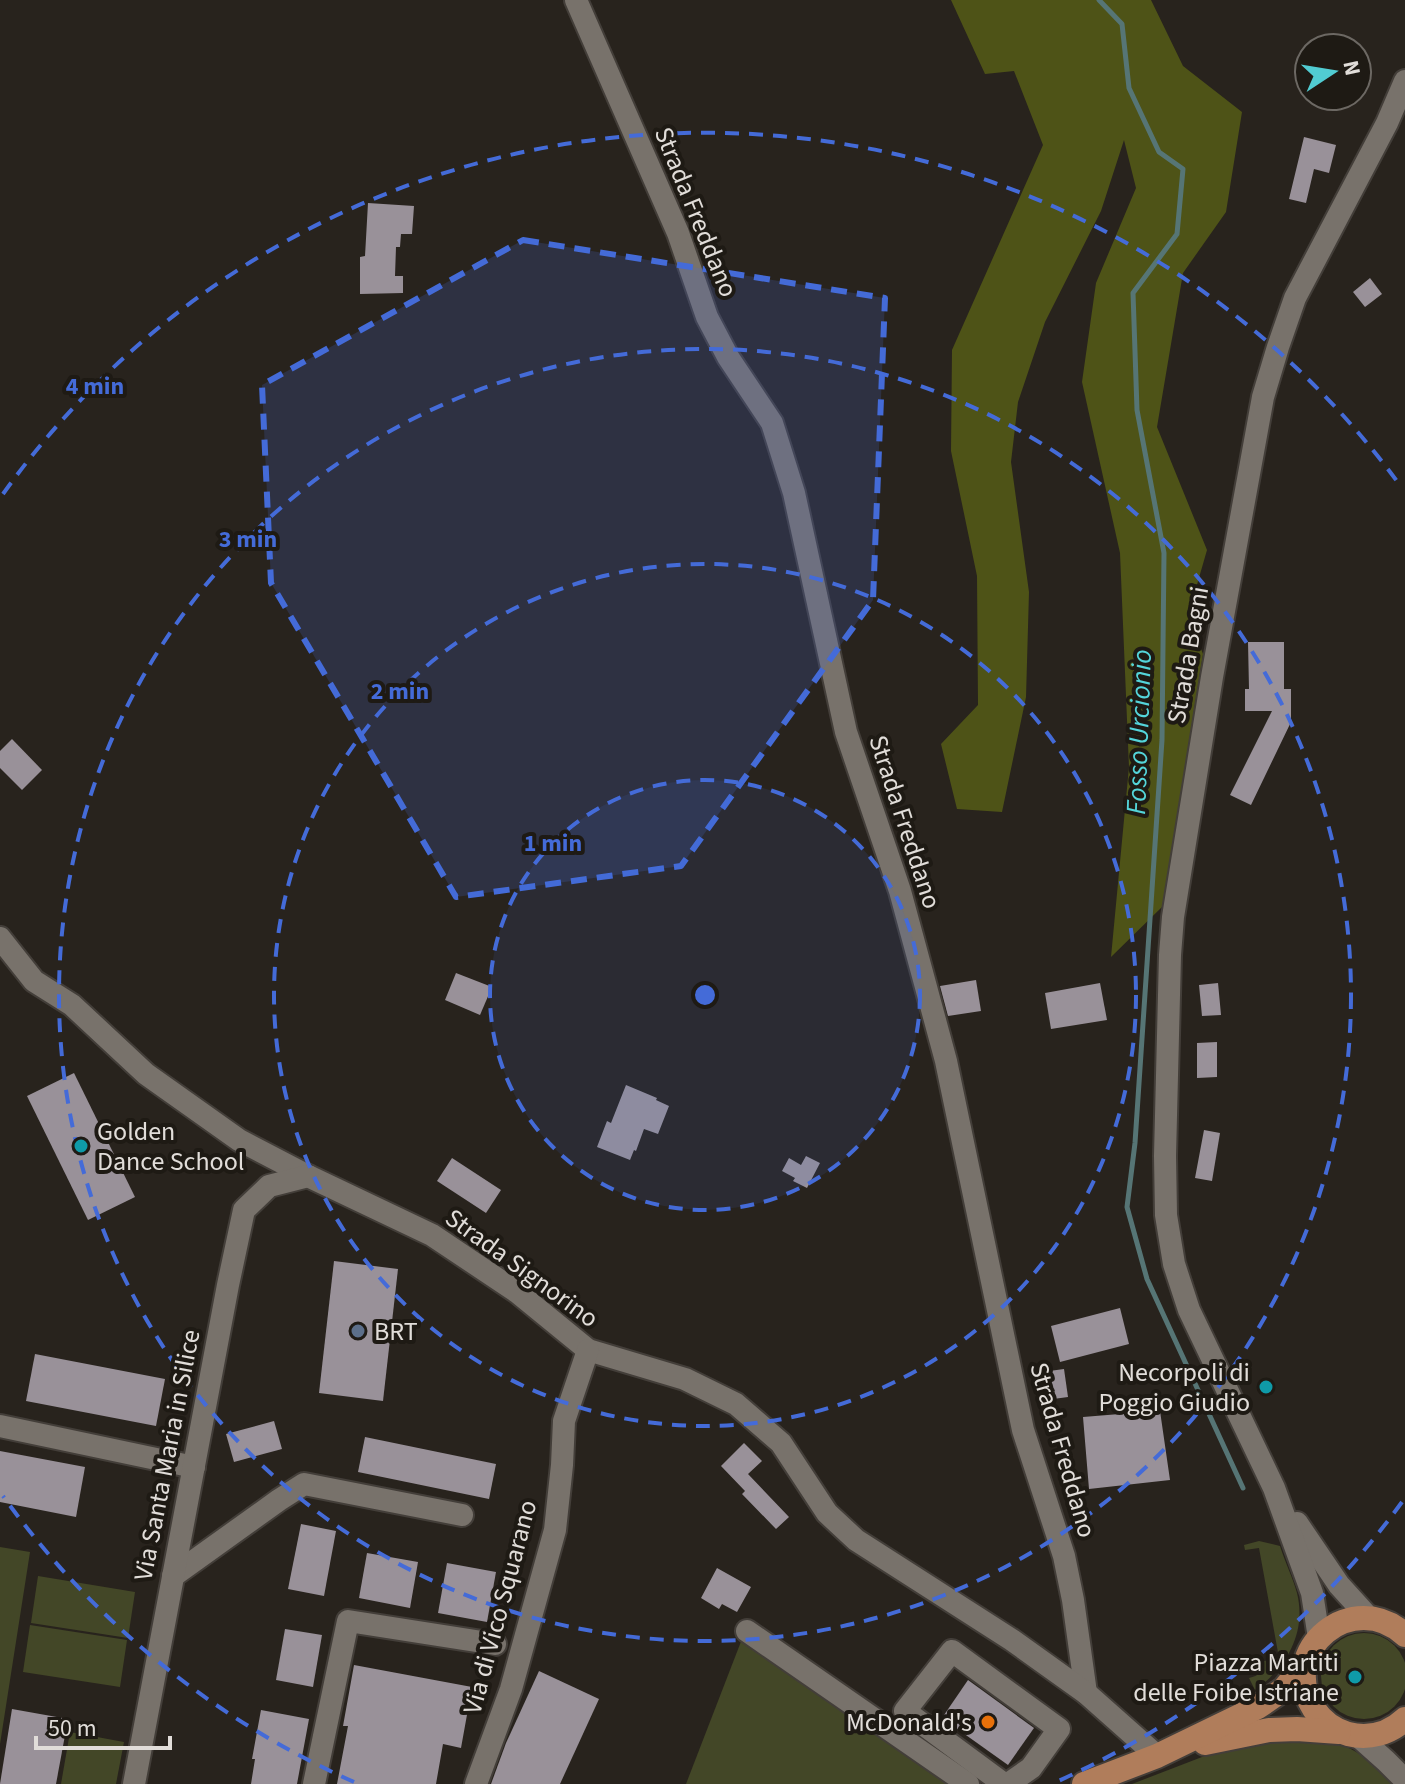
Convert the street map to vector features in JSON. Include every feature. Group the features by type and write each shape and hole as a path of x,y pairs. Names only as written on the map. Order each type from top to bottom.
{"main road":[{"path":"1084,1784 1157,1756 1258,1707 1284,1689 1306,1662 1319,1638 1344,1621 1369,1618 1385,1621 1403,1631"},
{"path":"1306,1662 1304,1679 1311,1704 1325,1722 1350,1734"},
{"path":"1157,1756 1269,1730 1350,1734 1385,1732 1405,1719"}],"street":[{"name":"Strada Freddano","path":"576,0 678,233 707,317 728,357 772,423 794,493 846,732 900,891 946,1061 1023,1430 1064,1556 1086,1693"},
{"name":"Strada Bagni","path":"1319,1638 1312,1593 1274,1488 1189,1310 1174,1264 1166,1215 1165,1156 1170,955 1173,917 1212,677 1263,397 1295,298 1387,123 1405,81"},
{"name":"Strada Signorino","path":"0,938 34,981 72,1005 146,1074 239,1140 432,1235 517,1292 588,1350 685,1379 736,1404 781,1443 827,1513 856,1540 1012,1640 1086,1693 1157,1756"},
{"name":"Via Santa Maria in Silice","path":"134,1784 244,1210 269,1186 308,1176"},
{"name":"Via di Vico Squarano","path":"476,1784 511,1689 555,1530 564,1421 588,1350"},
{"path":"0,1426 194,1467"},
{"path":"173,1576 304,1484 462,1515"},
{"name":"Strada Bagni","path":"1274,1488 1339,1585 1369,1618"},
{"path":"314,1784 348,1621 495,1644"},
{"path":"747,1631 968,1784"},
{"path":"952,1651 1059,1729 1037,1776 1006,1784 905,1711 952,1651"},
{"path":"1350,1734 1405,1780"}],"highlighted area":[{"path":"523,240 885,298 873,600 681,866 456,897 271,583 262,385"}],"green space":[{"path":"951,0 1151,0 1183,66 1242,112 1226,212 1183,273 1157,427 1207,550 1188,616 1203,654 1163,906 1111,957 1129,767 1120,553 1082,382 1096,283 1136,188 1124,140 1101,211 1045,322 1018,402 1011,462 1029,592 1026,697 1002,812 957,809 941,744 978,705 977,576 951,451 952,350 1043,145 1014,71 985,74"},
{"path":"1259,1541 1280,1546 1297,1593 1299,1622 1285,1660 1255,1690 1249,1678 1260,1672 1264,1661 1279,1658 1259,1548 1245,1550 1244,1545"},
{"path":"0,1547 30,1552 0,1744"},
{"path":"38,1576 135,1592 128,1638 31,1623"},
{"path":"30,1625 127,1640 120,1687 23,1672"},
{"path":"1356,1633 1372,1633 1395,1645 1404,1659 1407,1676 1404,1693 1395,1707 1372,1719 1356,1719 1340,1712 1328,1700 1321,1684 1321,1668 1328,1652 1340,1640"},
{"path":"742,1639 953,1784 686,1784"},
{"path":"70,1732 124,1742 116,1784 61,1784"},
{"path":"1270,1741 1338,1744 1363,1757 1392,1784 1132,1784 1202,1757"}],"building":[{"path":"1304,137 1336,145 1329,173 1314,169 1306,203 1289,199"},
{"path":"368,203 414,206 412,234 401,234 400,247 396,247 395,276 403,276 403,293 360,294 360,257 365,256"},
{"path":"1370,278 1382,294 1365,307 1353,292"},
{"path":"1248,642 1284,642 1284,689 1291,689 1291,722 1251,805 1230,795 1272,711 1245,711 1245,689 1249,689"},
{"path":"12,739 42,770 22,790 0,768 0,751"},
{"path":"456,973 492,987 480,1015 445,1000"},
{"path":"976,980 981,1011 948,1016 940,986"},
{"path":"1100,983 1107,1020 1051,1029 1045,993"},
{"path":"1218,983 1221,1015 1202,1016 1199,985"},
{"path":"1217,1042 1217,1077 1197,1078 1197,1043"},
{"name":"Golden Dance School","path":"74,1073 135,1197 88,1220 27,1096"},
{"path":"626,1085 669,1106 658,1134 644,1129 630,1160 597,1147 607,1121 611,1123"},
{"path":"1204,1130 1220,1133 1212,1181 1195,1178"},
{"path":"806,1156 820,1163 807,1188 782,1171 789,1158 801,1165"},
{"path":"452,1158 501,1190 486,1213 437,1181"},
{"name":"BRT","path":"334,1261 398,1269 383,1401 319,1393"},
{"path":"1120,1308 1129,1344 1060,1362 1051,1326"},
{"path":"35,1354 165,1379 156,1426 26,1401"},
{"path":"1064,1369 1068,1397 1046,1400 1042,1372"},
{"path":"1159,1404 1170,1480 1089,1489 1083,1417 1132,1413 1132,1408"},
{"path":"274,1421 282,1449 234,1462 226,1434"},
{"path":"365,1437 496,1464 489,1499 358,1472"},
{"path":"744,1443 762,1461 748,1474 789,1517 776,1529 742,1494 745,1491 721,1466"},
{"path":"0,1451 85,1467 76,1517 0,1502"},
{"path":"301,1524 336,1531 324,1596 288,1589"},
{"path":"367,1553 418,1562 410,1608 359,1598"},
{"path":"447,1563 496,1572 487,1622 438,1613"},
{"path":"717,1568 751,1587 737,1612 722,1604 719,1609 701,1598"},
{"path":"285,1629 322,1635 313,1687 276,1680"},
{"path":"354,1665 472,1687 461,1748 443,1744 436,1784 337,1784 348,1726 343,1726"},
{"path":"539,1671 599,1699 560,1784 491,1784 506,1743"},
{"name":"McDonald's","path":"968,1680 1034,1728 1008,1765 942,1718"},
{"path":"12,1709 68,1719 56,1784 0,1784"},
{"path":"261,1710 309,1719 297,1784 251,1784"}],"waterway":[{"name":"Fosso Urcionio","path":"1099,0 1122,24 1129,88 1159,152 1183,169 1177,234 1133,293 1137,410 1164,553 1162,740 1135,1143 1127,1207 1147,1279 1243,1488"}],"place":[{"name":"Golden Dance School","path":"81,1146"},
{"name":"BRT","path":"358,1331"},
{"name":"Necorpoli di Poggio Giudio","path":"1266,1387"},
{"name":"Piazza Martiti delle Foibe Istriane","path":"1355,1677"},
{"name":"McDonald's","path":"988,1722"}]}
